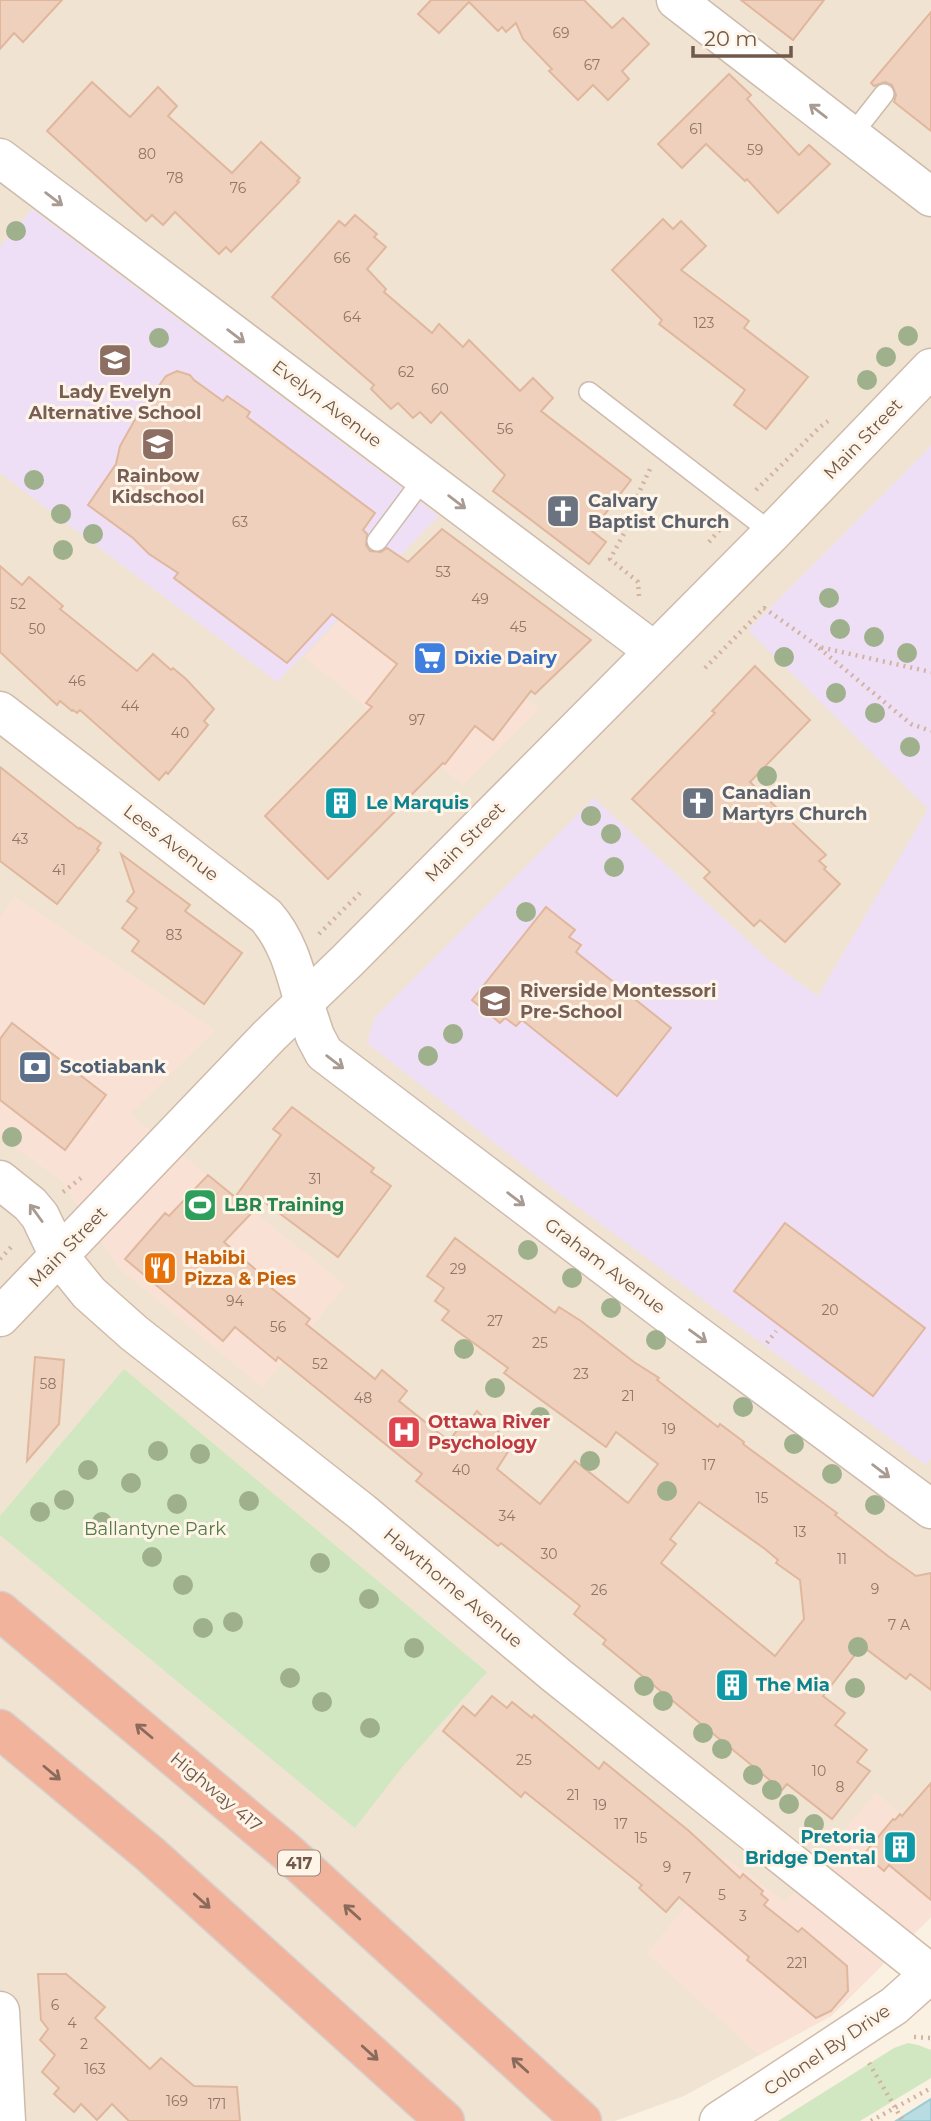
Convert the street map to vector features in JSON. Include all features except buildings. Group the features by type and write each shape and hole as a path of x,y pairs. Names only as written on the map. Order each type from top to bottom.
{"highway":[{"name":"Highway 417","path":"0,1611 288,1853 576,2116"},
{"path":"0,1729 151,1855 445,2121"}],"main road":[{"path":"676,0 931,197"},
{"name":"Evelyn Avenue","path":"0,158 654,651"},
{"name":"Main Street","path":"0,1317 251,1055 772,533 931,368"},
{"name":"Lees Avenue","path":"0,711 266,916 288,949 304,1003"},
{"name":"Graham Avenue","path":"304,1003 324,1053 931,1509"},
{"name":"Hawthorne Avenue","path":"0,1180 30,1204 40,1216 59,1256 89,1293 134,1333 362,1512 556,1675 931,1973"},
{"name":"Colonel By Drive","path":"719,2121 894,2006 931,1973"},
{"path":"0,2011 6,2121"}],"lane":[{"path":"851,136 884,94"},
{"path":"589,392 772,533"},
{"path":"377,541 424,478"}],"path":[{"path":"639,600 638,582 610,559 627,528 634,503 660,447"},
{"path":"705,668 764,608 819,647 911,724 931,731"},
{"path":"819,647 931,672"},
{"path":"868,2062 903,2121"},
{"path":"871,2121 931,2088"}],"shaded area":[{"path":"0,0 931,0 931,1917 831,2016 684,2096 615,2121 0,2121"},
{"name":"Lady Evelyn Alternative School","path":"32,209 439,516 277,682 0,473 0,247"},
{"path":"931,446 931,1459 926,1465 551,1187 367,1043 375,1017 594,798 770,961 818,996 928,809 748,630"},
{"path":"374,585 539,709 463,785 304,657"},
{"path":"15,897 215,1030 130,1114 346,1285 262,1387 118,1267 61,1180 0,1137 0,918"},
{"path":"875,1793 931,1836 931,1917 831,2016 759,2055 647,1953 726,1858 786,1902"}],"green space":[{"name":"Ballantyne Park","path":"124,1369 487,1672 403,1766 355,1828 0,1535 0,1516"},
{"path":"908,2043 931,2050 931,2078 860,2121 778,2121 894,2048"}],"water":[{"path":"931,2099 931,2121 896,2121"}],"place":[{"name":"Lady Evelyn Alternative School","path":"115,360"},
{"name":"Rainbow Kidschool","path":"158,444"},
{"name":"Calvary Baptist Church","path":"563,511"},
{"name":"Dixie Dairy","path":"430,658"},
{"name":"Le Marquis","path":"341,803"},
{"name":"Canadian Martyrs Church","path":"698,803"},
{"name":"Riverside Montessori Pre-School","path":"495,1001"},
{"name":"Scotiabank","path":"35,1067"},
{"name":"LBR Training","path":"200,1205"},
{"name":"Habibi Pizza & Pies","path":"160,1268"},
{"name":"Ottawa River Psychology","path":"404,1432"},
{"name":"The Mia","path":"732,1685"},
{"name":"Pretoria Bridge Dental","path":"900,1847"}]}
